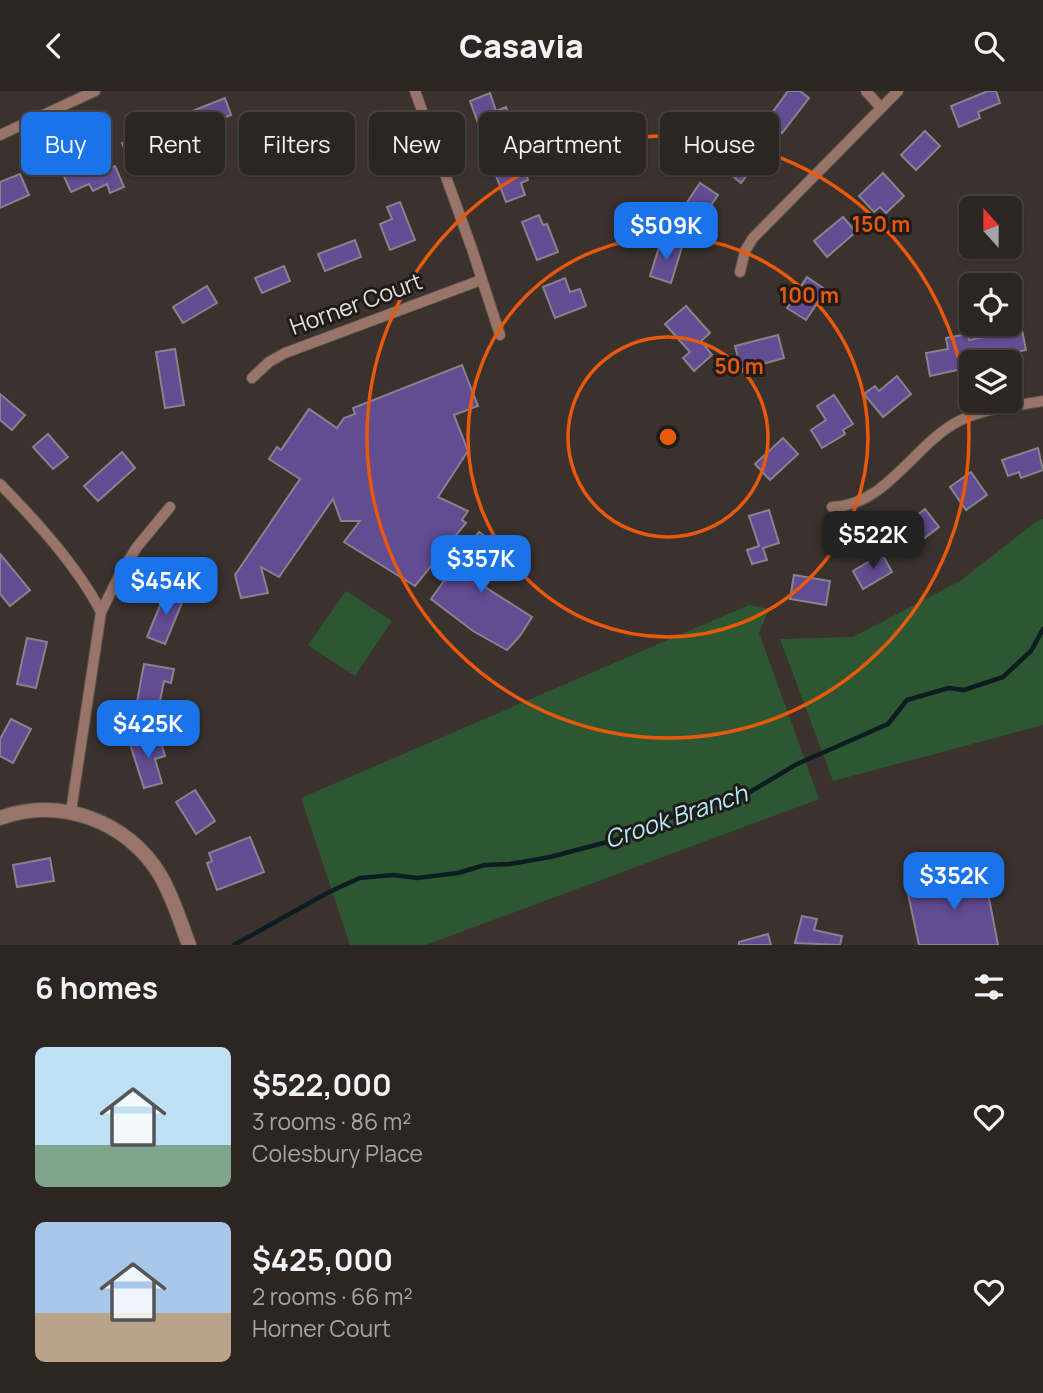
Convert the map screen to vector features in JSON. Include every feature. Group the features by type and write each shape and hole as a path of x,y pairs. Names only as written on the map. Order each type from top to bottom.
{"street":[{"path":"0,135 95,91"},
{"path":"415,91 500,335"},
{"path":"866,91 881,108"},
{"path":"740,272 745,251 753,238 898,91"},
{"name":"Horner Court","path":"252,377 269,362 285,353 481,280"},
{"path":"832,507 848,506 874,493 958,421 989,411 1043,401"},
{"path":"0,484 76,571 101,612"},
{"path":"71,811 101,612 137,547 170,507"},
{"path":"0,818 23,812 61,809 107,825 123,835 144,854 165,885 189,945"}],"green space":[{"path":"1043,519 1043,725 833,781 780,639 853,637 960,581"},
{"path":"346,591 392,621 355,676 308,645"},
{"path":"749,605 769,609 759,633 819,799 426,945 350,945 301,798"}],"building":[{"path":"788,91 800,91 809,98 782,133 779,131 779,112 773,112"},
{"path":"988,91 996,91 1000,103 978,112 980,118 959,127 951,106"},
{"path":"490,93 496,111 506,107 508,112 479,112 479,126 470,101"},
{"path":"225,98 231,115 225,117 225,112 190,112"},
{"path":"925,131 940,146 916,170 901,155"},
{"path":"115,166 124,187 110,193 107,184 93,191 89,184 71,192 63,175 111,175 111,168"},
{"path":"883,173 904,196 886,213 880,207 874,212 859,196"},
{"path":"20,174 29,195 0,208 0,182"},
{"path":"496,175 526,175 528,180 521,183 525,195 506,202"},
{"path":"731,175 747,175 741,183"},
{"path":"700,183 718,195 697,225 680,213"},
{"path":"400,202 415,240 390,250 380,224 392,219 387,207"},
{"path":"539,215 543,225 547,224 558,252 537,260 522,222"},
{"path":"843,217 856,232 827,257 814,241"},
{"path":"355,240 361,257 325,271 318,254"},
{"path":"661,241 682,247 671,283 650,276"},
{"path":"284,266 290,281 262,293 255,278"},
{"path":"807,277 826,290 806,320 787,308"},
{"path":"565,278 570,292 580,289 586,306 555,318 543,287"},
{"path":"207,286 217,303 183,323 173,307"},
{"path":"686,306 710,333 701,341 712,355 694,371 683,358 690,352 665,324"},
{"path":"1022,330 1026,350 959,350 959,370 930,376 926,353 948,349 946,338 968,336 969,340 990,336 1022,336"},
{"path":"778,335 784,358 741,370 735,346"},
{"path":"175,349 184,405 165,408 156,352"},
{"path":"462,365 478,406 454,415 468,451 438,497 468,511 462,520 466,523 415,586 344,542 360,521 341,521 333,499 279,577 261,567 268,593 241,598 235,575 300,479 269,459 277,447 281,450 309,409 337,428 344,418 355,414 353,408"},
{"path":"897,376 911,394 883,417 864,394 875,386 879,391"},
{"path":"0,394 25,415 12,430 0,420"},
{"path":"834,395 853,424 843,430 845,434 822,448 811,430 826,420 817,406"},
{"path":"48,434 68,457 53,469 33,447"},
{"path":"783,438 798,454 770,480 755,464"},
{"path":"1038,448 1043,470 1021,478 1019,472 1008,476 1002,460"},
{"path":"122,452 135,468 98,501 84,486"},
{"path":"971,472 987,495 966,510 950,487"},
{"path":"925,509 939,527 909,550 896,532"},
{"path":"769,510 779,543 763,548 767,560 752,564 747,550 759,546 749,516"},
{"path":"479,532 509,553 485,587 532,617 507,650 473,631 431,599"},
{"path":"0,554 30,590 10,606 0,594"},
{"path":"882,554 892,572 863,589 853,571"},
{"path":"794,575 830,581 826,605 790,599"},
{"path":"166,591 184,598 165,644 147,637"},
{"path":"27,638 47,642 36,688 17,684"},
{"path":"144,664 174,669 171,683 164,681 159,706 137,702"},
{"path":"11,719 31,729 13,763 0,756 0,739"},
{"path":"159,735 165,756 155,759 162,783 144,788 130,744"},
{"path":"195,790 215,821 196,834 176,802"},
{"path":"250,837 264,872 217,890 207,863 212,861 209,853"},
{"path":"50,858 54,881 17,887 13,865"},
{"path":"984,872 998,945 919,945 907,889"},
{"path":"802,916 817,919 814,930 842,936 840,945 795,943"},
{"path":"768,934 771,945 739,945 739,942"}],"waterway":[{"name":"Crook Branch","path":"234,945 329,892 360,878 393,875 417,878 458,873 485,865 550,857 615,840 699,806 735,801 797,764 888,724 907,700 949,688 964,690 1003,677 1031,651 1043,629"}]}
